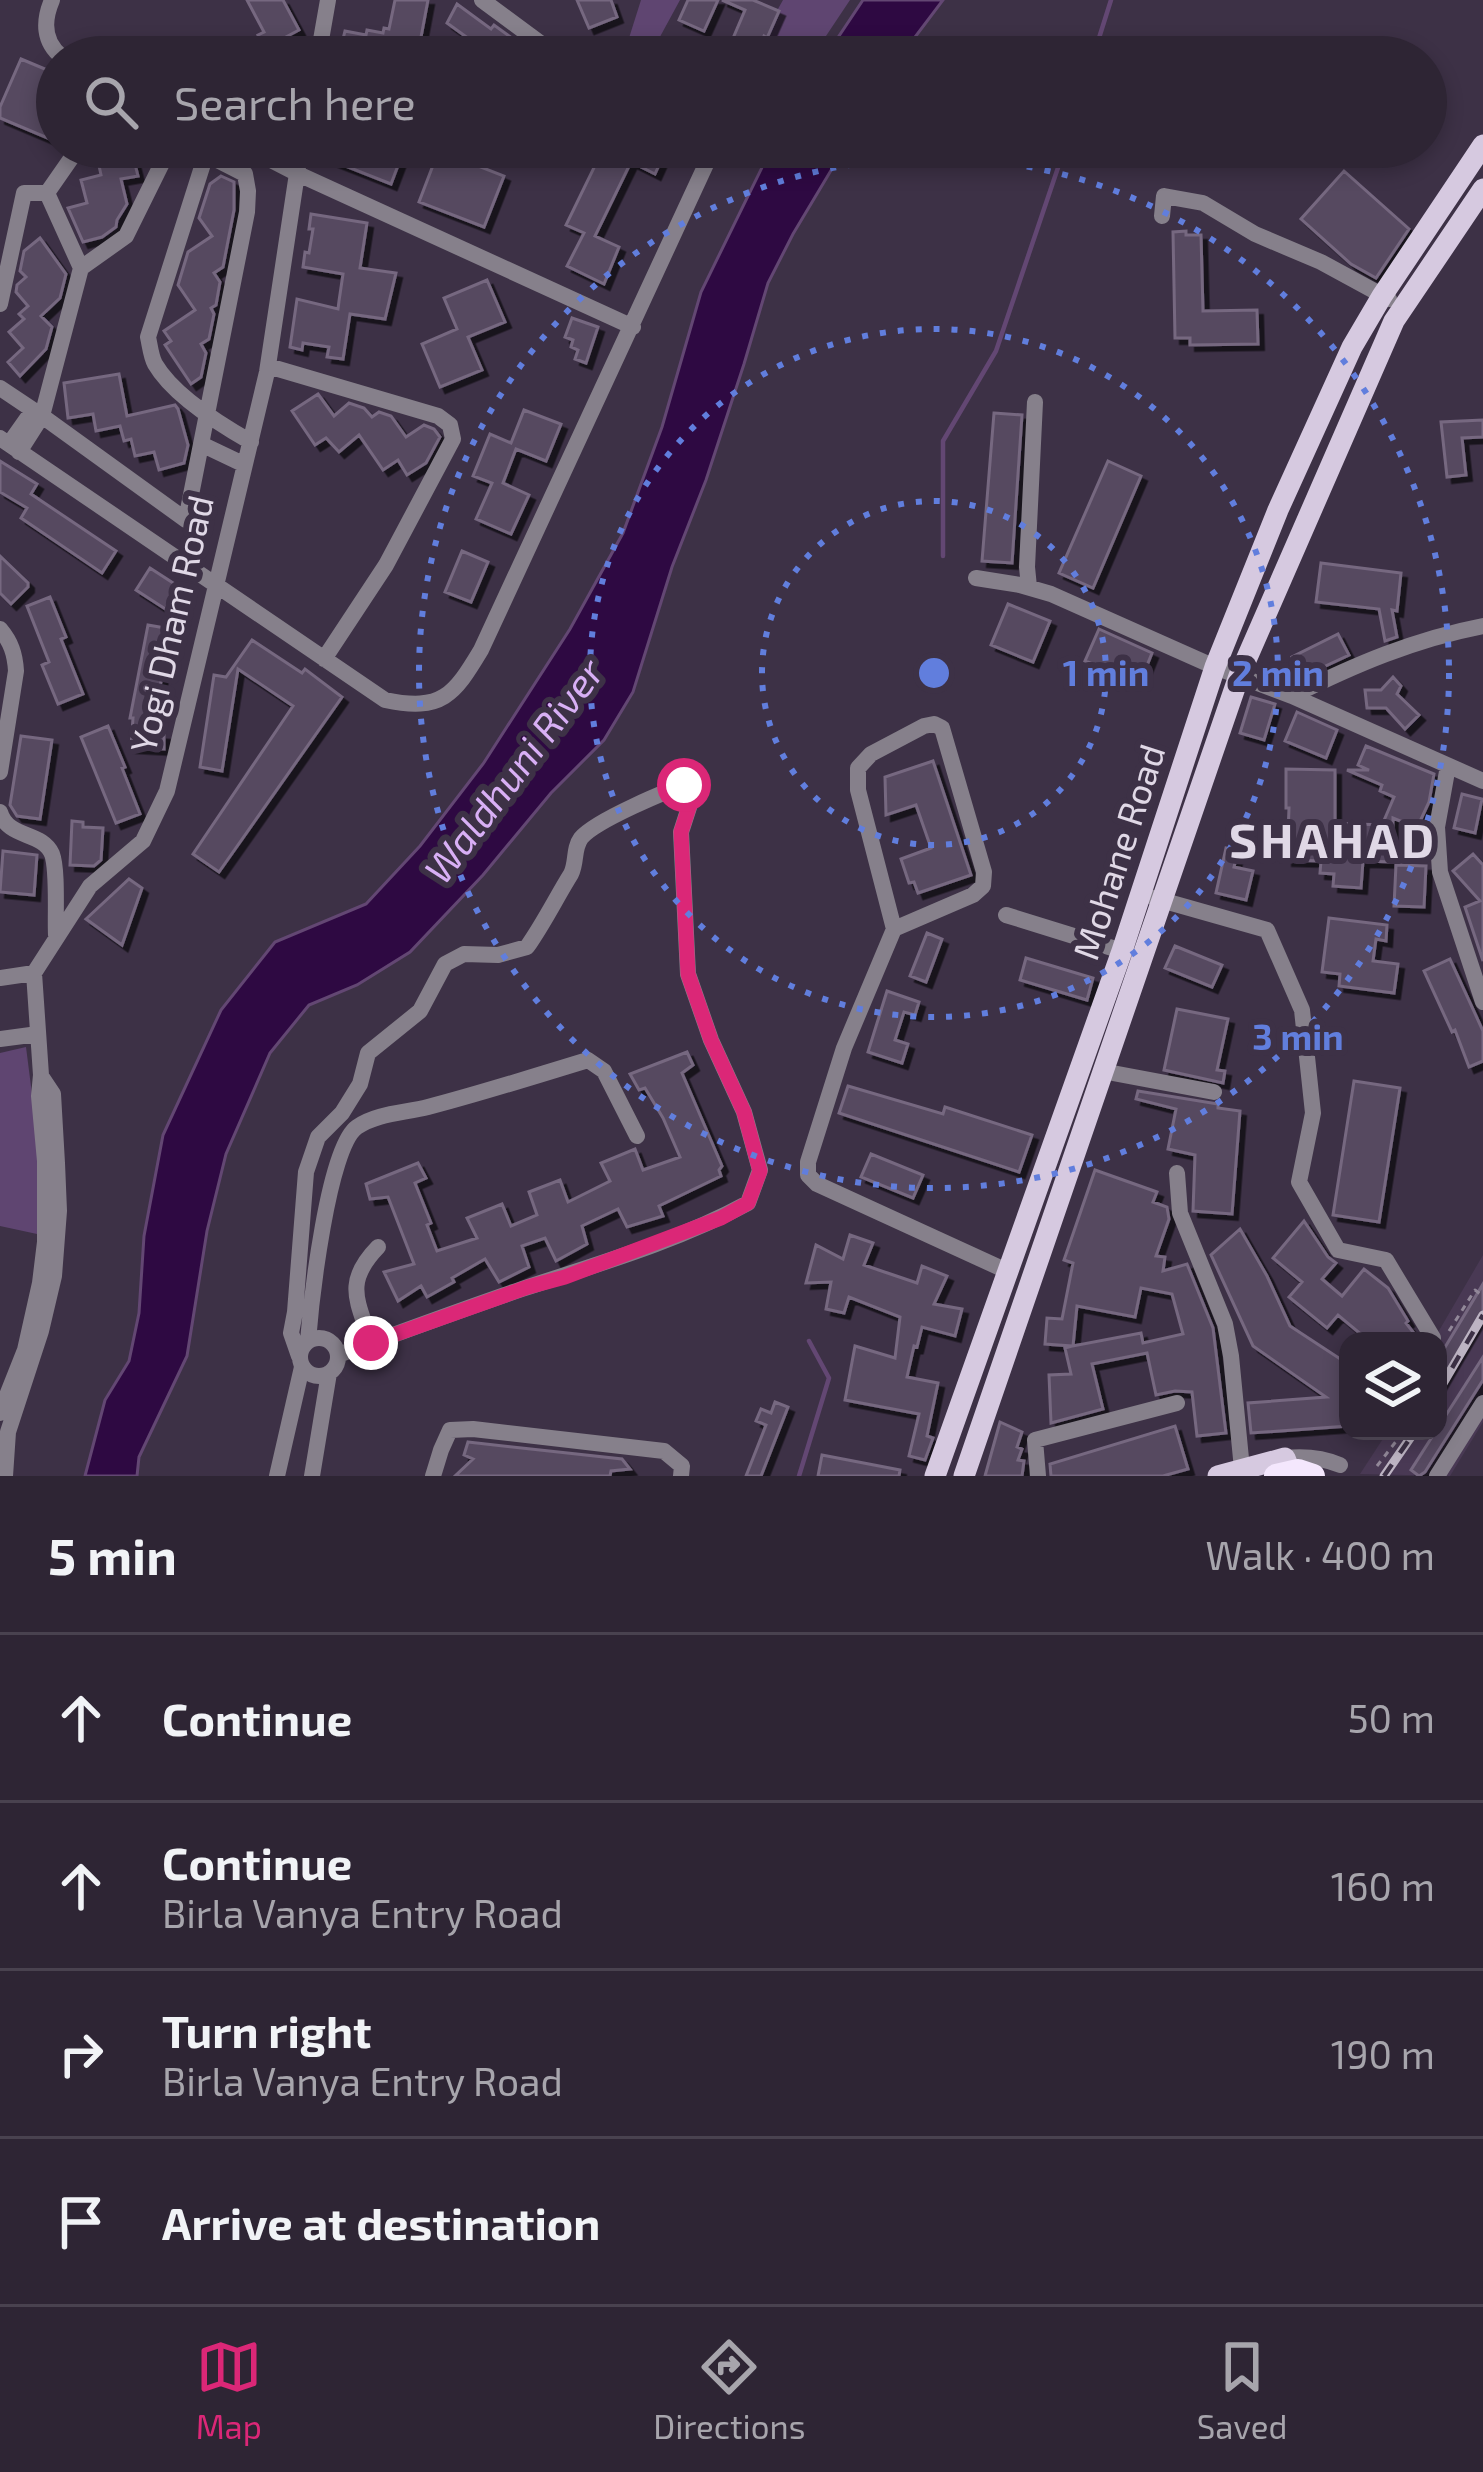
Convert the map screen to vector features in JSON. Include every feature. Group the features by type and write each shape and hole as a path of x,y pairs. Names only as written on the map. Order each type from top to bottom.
{"highway":[{"path":"1284,1470 1313,1476"}],"main road":[{"name":"Mohane Road","path":"935,1476 1122,951 1151,897 1392,301 1483,145"},
{"name":"Mohane Road","path":"964,1476 1102,1071 1215,668 1278,509 1352,347 1483,189"},
{"path":"1218,1476 1242,1468 1284,1470"}],"street":[{"path":"47,36 52,0"},
{"path":"322,36 328,0"},
{"path":"492,3 533,36"},
{"path":"47,193 64,168"},
{"path":"160,168 126,236 81,268 38,413 9,445 386,700 406,705 431,704 449,696 482,650 705,168"},
{"path":"197,168 148,337 153,362 164,376 207,416 251,442"},
{"path":"0,388 186,520 247,212 244,174 234,168"},
{"path":"286,168 633,326"},
{"name":"Yogi Dham Road","path":"34,973 90,886 142,841 167,791 268,367 297,168"},
{"path":"0,304 24,193 47,193"},
{"path":"47,193 81,268"},
{"path":"1162,216 1164,196 1203,203 1392,301"},
{"path":"268,367 438,416 450,425 453,439 386,565 324,658"},
{"path":"1029,587 1035,402"},
{"path":"201,444 243,464"},
{"path":"976,578 1051,594 1483,782"},
{"path":"1292,696 1392,650 1483,626"},
{"path":"0,629 15,656 16,671 0,772"},
{"path":"895,929 974,895 983,886 984,872 942,728 934,724 871,754 858,768 858,790 895,929 844,1048 808,1174 817,1184 1006,1270"},
{"path":"1448,766 1437,826 1440,872 1483,1002"},
{"path":"303,1354 314,1338 333,1343 338,1355 329,1373 316,1376 303,1354 291,1333 306,1172 318,1137 342,1113 360,1084 368,1053 420,1011 445,964 464,954 498,955 527,947 574,870 577,843 592,827 692,783 694,792 681,832 688,974 744,1112 760,1171 748,1203 721,1218 565,1277 338,1355"},
{"path":"0,812 12,830 44,844 52,855 56,936"},
{"path":"1151,897 1267,931 1302,1010 1313,1112 1299,1182 1338,1250 1386,1260 1431,1332"},
{"path":"1006,915 1122,951"},
{"path":"0,978 34,973 45,1161 40,1283 25,1350 0,1413"},
{"path":"0,1039 38,1034"},
{"path":"277,1476 295,1403 334,1175 346,1139 357,1127 588,1060 604,1071 637,1136"},
{"path":"1102,1071 1214,1092"},
{"path":"5,1476 8,1432 54,1276 58,1211 53,1094 41,1075"},
{"path":"1177,1173 1180,1213 1225,1324 1242,1468"},
{"path":"371,1343 356,1284 361,1264 378,1247"},
{"path":"312,1476 329,1373"},
{"path":"1437,1476 1483,1402"},
{"path":"295,1403 324,1408"},
{"path":"1032,1471 1035,1440 1177,1403"},
{"path":"433,1476 450,1430 473,1429 664,1451 682,1466 681,1476"},
{"path":"1284,1470 1303,1456 1340,1465"}],"path":[{"path":"1444,1332 1475,1290 1483,1295"},
{"path":"1377,1466 1396,1440"}],"shaded area":[{"path":"641,0 680,0 660,36 630,36"},
{"path":"783,0 850,0 826,36 763,36"},
{"path":"26,1047 40,1157 37,1234 0,1226 0,1053"},
{"path":"1483,1255 1483,1422 1450,1476 1360,1474 1382,1440 1447,1440 1447,1332 1438,1332"}],"water":[{"path":"863,0 943,0 916,36 839,36"},
{"name":"Waldhuni River","path":"762,168 832,168 768,283 633,692 604,740 410,952 357,985 309,1005 270,1053 226,1154 207,1231 187,1356 139,1457 137,1476 85,1476 105,1400 129,1361 139,1313 144,1236 163,1135 221,1010 275,942 366,904 420,846 483,764 570,629 623,533 662,427 701,292"}],"building":[{"path":"247,0 283,0 299,30 288,36 258,35 264,32"},
{"path":"395,0 428,0 421,36 344,36 345,31 366,35 367,30 383,33 384,28 389,29"},
{"path":"577,0 611,0 617,17 589,28"},
{"path":"688,0 718,0 704,31 679,20"},
{"path":"722,0 753,0 779,11 768,36 734,36 745,10"},
{"path":"457,4 509,36 465,36 447,23"},
{"path":"21,59 36,65 36,133 0,118 0,107"},
{"path":"100,168 136,168 138,176 121,179 127,204 116,227 83,242 68,208 87,203 81,180 101,175"},
{"path":"350,168 397,168 391,184"},
{"path":"432,168 483,168 504,176 484,227 419,202"},
{"path":"594,168 628,168 595,236 619,247 604,284 567,266 584,233 566,225"},
{"path":"1344,171 1409,229 1376,278 1351,264 1301,219"},
{"path":"221,176 234,182 234,210 223,267 214,273 220,282 216,305 211,308 209,339 201,344 206,353 201,377 191,384 165,345 171,341 164,331 195,310 178,285 188,252 212,236 199,218 210,184"},
{"path":"311,214 367,223 360,268 396,273 385,319 350,314 343,359 327,357 329,347 303,343 302,350 290,347 297,299 338,309 343,274 303,267 313,229 309,229"},
{"path":"1186,231 1186,235 1201,235 1203,311 1257,310 1258,344 1190,345 1190,338 1175,338 1173,232"},
{"path":"40,238 66,274 60,298 41,316 52,327 46,349 20,376 8,362 23,348 9,332 24,319 19,314 28,306 16,292 26,277 20,271 24,251"},
{"path":"487,280 505,322 468,337 482,370 440,387 422,344 457,329 444,298"},
{"path":"572,318 598,327 586,363 575,359 578,350 565,337"},
{"path":"119,374 127,416 175,405 178,409 188,445 184,463 159,470 154,452 135,456 131,439 124,441 120,426 96,431 93,414 68,418 64,383"},
{"path":"318,394 334,416 349,403 372,417 379,412 391,416 406,437 424,425 440,437 426,463 407,475 398,460 383,470 359,435 339,452 326,438 315,445 292,411"},
{"path":"524,410 561,424 546,461 516,449 503,483 529,495 511,534 476,519 492,483 473,476 490,434 511,443"},
{"path":"994,413 1022,415 1012,563 982,561"},
{"path":"1483,420 1483,437 1462,438 1466,475 1447,477 1441,422"},
{"path":"0,461 37,484 31,494 116,551 102,573 21,518 27,508 0,492"},
{"path":"1108,461 1141,476 1093,588 1059,573"},
{"path":"462,551 488,562 471,602 445,592"},
{"path":"0,556 28,583 11,604 0,593"},
{"path":"1321,563 1401,573 1397,611 1392,610 1397,637 1385,641 1379,609 1316,602"},
{"path":"150,568 187,592 173,614 136,590"},
{"path":"50,597 83,694 58,704 42,665 49,662 27,606"},
{"path":"1008,604 1050,621 1033,662 991,645"},
{"path":"148,625 171,629 151,734 164,735 164,749 131,747 130,718"},
{"path":"1099,629 1152,653 1140,683 1085,661"},
{"path":"1338,634 1349,655 1302,677 1292,657"},
{"path":"252,640 302,673 305,669 342,697 219,872 193,854 293,706 238,669 222,771 200,767 214,675 226,677"},
{"path":"1393,677 1401,686 1397,694 1419,715 1405,729 1386,708 1367,708 1365,690 1381,690"},
{"path":"1251,697 1275,704 1264,740 1240,733"},
{"path":"1297,712 1337,730 1326,758 1285,741"},
{"path":"108,726 140,814 116,823 81,737"},
{"path":"21,736 52,740 40,819 17,816 10,805"},
{"path":"1366,746 1434,774 1429,802 1417,828 1393,818 1392,862 1363,861 1361,888 1333,886 1334,874 1320,873 1321,861 1287,860 1286,769 1335,770 1335,823 1382,825 1394,797 1380,791 1382,785 1347,770 1369,770 1358,765"},
{"path":"933,761 971,875 918,893 901,859 931,848 916,805 886,815 885,777"},
{"path":"1462,794 1482,799 1475,833 1454,828"},
{"path":"72,821 103,828 101,860 94,866 70,865"},
{"path":"1226,848 1238,851 1234,867 1253,871 1246,900 1216,893"},
{"path":"3,851 37,855 34,895 0,892"},
{"path":"1473,854 1483,865 1483,961 1465,907 1480,901 1453,871"},
{"path":"1396,865 1426,866 1424,907 1394,906"},
{"path":"129,879 142,888 122,945 86,919"},
{"path":"1329,918 1387,925 1386,941 1376,939 1373,961 1398,964 1394,993 1339,986 1340,974 1322,972"},
{"path":"927,933 942,939 926,982 910,976"},
{"path":"1175,946 1222,965 1212,987 1165,968"},
{"path":"1026,958 1093,978 1087,1000 1020,980"},
{"path":"1450,959 1483,1031 1483,1061 1469,1067 1424,971"},
{"path":"887,991 919,1002 915,1015 904,1012 895,1040 908,1044 902,1063 868,1052"},
{"path":"1177,1009 1228,1019 1217,1070 1225,1071 1223,1083 1164,1070"},
{"path":"687,1052 693,1065 682,1073 722,1166 721,1176 659,1206 663,1216 627,1227 618,1209 582,1226 587,1244 556,1261 545,1238 522,1246 529,1267 499,1282 485,1259 427,1297 421,1286 398,1301 384,1272 414,1264 388,1197 370,1199 366,1184 418,1163 426,1178 415,1183 437,1251 477,1238 467,1218 502,1204 511,1226 537,1215 529,1192 560,1180 568,1202 610,1181 601,1163 635,1149 643,1170 680,1157 645,1088 639,1090 630,1074"},
{"path":"1354,1081 1400,1088 1379,1222 1333,1215"},
{"path":"848,1086 943,1114 945,1107 1032,1135 1019,1172 839,1113"},
{"path":"1138,1091 1240,1111 1232,1214 1193,1211 1195,1155 1168,1149 1176,1109 1136,1099"},
{"path":"871,1154 923,1175 913,1198 861,1177"},
{"path":"1095,1170 1157,1192 1153,1202 1167,1207 1169,1219 1156,1256 1165,1257 1163,1271 1187,1264 1213,1328 1226,1433 1197,1436 1192,1392 1156,1395 1147,1353 1092,1364 1103,1409 1051,1423 1049,1375 1071,1374 1065,1348 1072,1346 1045,1344 1047,1318 1062,1319 1073,1263 1064,1260","holes":["1141,1288 1172,1294 1183,1334 1143,1343 1141,1333 1073,1346 1077,1306 1135,1317"]},
{"path":"1304,1221 1336,1263 1322,1279 1342,1296 1364,1269 1388,1288 1413,1332 1358,1332 1338,1315 1327,1328 1289,1297 1302,1282 1273,1258"},
{"path":"1240,1229 1290,1326 1339,1358 1339,1427 1251,1433 1248,1403 1326,1397 1253,1346 1211,1255"},
{"path":"850,1235 873,1243 864,1265 917,1283 922,1266 947,1276 934,1304 962,1309 955,1336 922,1327 914,1346 907,1377 938,1383 927,1436 933,1438 925,1460 909,1456 919,1414 845,1400 855,1346 895,1358 900,1317 849,1297 844,1313 826,1309 831,1282 806,1283 816,1245 843,1259"},
{"path":"1483,1284 1483,1311 1447,1373 1447,1344"},
{"path":"1483,1357 1483,1380 1447,1437 1447,1414"},
{"path":"775,1402 788,1407 761,1476 746,1476 766,1425 756,1421 761,1409 771,1413"},
{"path":"1000,1422 1022,1432 1017,1447 1022,1449 1018,1460 1024,1461 1022,1476 985,1476"},
{"path":"1175,1426 1188,1469 1163,1476 1051,1476 1050,1464"},
{"path":"1430,1440 1445,1440 1425,1472 1419,1476 1411,1470"},
{"path":"468,1442 622,1459 630,1469 611,1471 610,1476 455,1476 473,1459 464,1455"},
{"path":"822,1455 900,1470 899,1476 818,1476"}],"waterway":[{"path":"1100,36 1111,0"},
{"path":"943,556 943,441 996,351 1058,168"},
{"path":"799,1476 829,1378 809,1341"}],"railway":[{"path":"1447,1377 1483,1315"},
{"path":"1384,1476 1409,1440"}],"district":[{"name":"SHAHAD","path":"1333,841"}],"route":[{"path":"371,1343 565,1277 721,1218 748,1203 760,1171 744,1112 688,974 681,832 694,792 692,783 684,785"}]}
